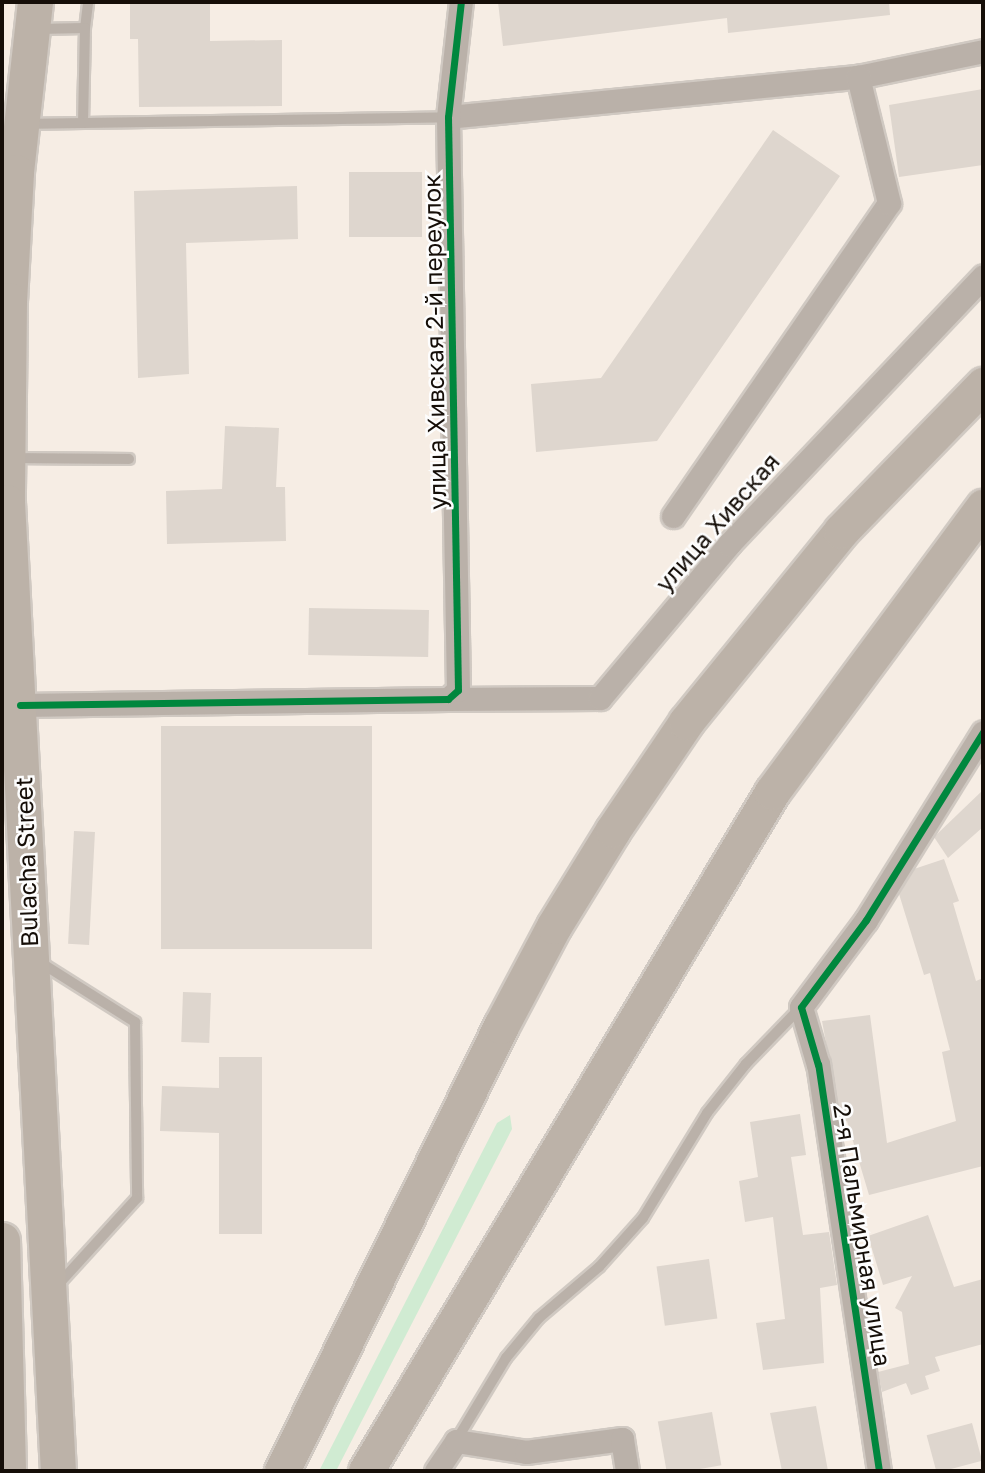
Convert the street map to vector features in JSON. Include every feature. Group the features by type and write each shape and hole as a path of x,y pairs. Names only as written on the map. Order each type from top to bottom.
{"main road":[{"name":"Bulacha Street","path":"33,16 9,300 11,706 30,956 58,1471"},
{"path":"282,1471 501,1026 554,926 613,830 686,722 832,541 983,385"},
{"path":"366,1471 772,792 983,507"},
{"path":"2,1240 4,1427 8,1471"},
{"path":"4,1427 54,1424"}],"street":[{"name":"улица Хивская 2-й переулок","path":"455,691 448,117 461,2"},
{"path":"448,117 858,77 983,51"},
{"path":"673,516 889,203 858,77"},
{"name":"улица Хивская","path":"11,706 455,691 600,698 729,544 983,276"},
{"path":"801,1007 866,920 983,732"},
{"name":"2-я Пальмирная улица","path":"801,1007 818,1065 879,1471"},
{"path":"436,1471 456,1440 526,1452 622,1439 627,1471"}],"lane":[{"path":"83,124 88,2"},
{"path":"33,16 85,28"},
{"path":"22,124 448,117"},
{"path":"8,458 129,459"},
{"path":"30,956 135,1022 137,1198 47,1297"},
{"path":"456,1440 506,1358 539,1318 598,1267 643,1218 707,1113 746,1064 801,1007"}],"green space":[{"path":"510,1115 512,1129 336,1471 319,1471 497,1123"}],"building":[{"path":"130,2 210,2 210,41 282,40 282,106 139,107 138,39 130,39"},
{"path":"498,2 889,2 890,15 728,33 727,18 503,46"},
{"path":"983,89 983,165 899,177 889,105"},
{"path":"773,130 840,176 657,441 536,452 531,384 601,378"},
{"path":"349,172 422,172 422,237 349,237"},
{"path":"297,186 298,239 186,243 189,374 138,378 134,191"},
{"path":"225,426 279,428 276,487 285,487 286,541 167,544 166,491 222,489"},
{"path":"309,608 429,610 428,657 308,655"},
{"path":"161,726 372,726 372,949 161,949"},
{"path":"983,790 983,827 948,858 934,837"},
{"path":"74,831 95,832 89,945 68,944"},
{"path":"944,859 959,901 953,903 976,981 983,978 983,1166 869,1195 847,1121 841,1123 822,1021 870,1015 887,1143 956,1121 942,1052 950,1050 930,973 924,975 899,894 914,869"},
{"path":"183,992 211,993 209,1043 181,1042"},
{"path":"219,1057 262,1057 262,1234 219,1234 219,1133 160,1131 162,1086 219,1088"},
{"path":"800,1114 806,1155 791,1157 803,1235 829,1232 837,1285 820,1288 824,1363 763,1370 756,1323 785,1319 773,1217 745,1222 739,1181 758,1177 750,1122"},
{"path":"928,1215 954,1287 983,1279 983,1344 935,1357 940,1371 925,1376 929,1389 911,1395 906,1383 882,1392 878,1372 909,1364 902,1312 895,1308 912,1276 883,1285 868,1236"},
{"path":"709,1259 717,1318 665,1326 657,1266"},
{"path":"816,1406 828,1471 782,1471 770,1413"},
{"path":"712,1412 721,1465 688,1471 667,1471 658,1422"},
{"path":"972,1423 982,1461 936,1471 927,1435"}],"cycle path":[{"path":"20,705 448,699 458,690 448,117 461,2"},
{"path":"879,1471 818,1065 801,1007 866,920 983,732"}]}
